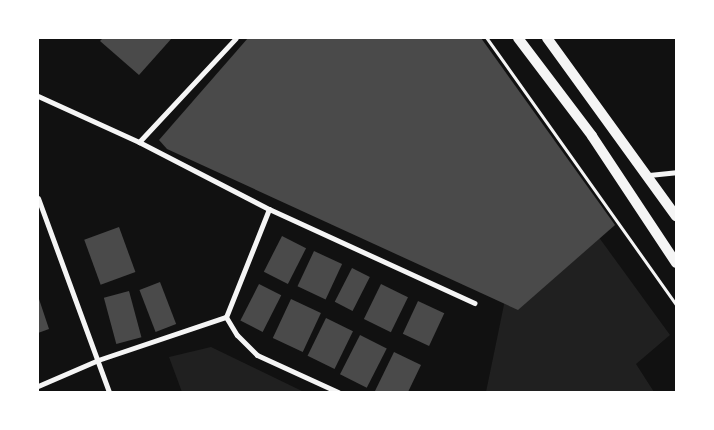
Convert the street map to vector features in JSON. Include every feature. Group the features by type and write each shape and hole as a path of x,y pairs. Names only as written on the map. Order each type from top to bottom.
{"main road":[{"path":"518,38 592,136 676,263"},
{"path":"547,38 649,175 676,216"}],"street":[{"path":"139,142 236,38"},
{"path":"38,96 139,142 270,209 474,303"},
{"path":"649,175 676,172"},
{"path":"38,198 110,392"},
{"path":"38,386 98,360 226,317 270,209"},
{"path":"226,317 237,335 257,355 338,392"}],"path":[{"path":"487,38 676,304"}],"shaded area":[{"path":"563,188 670,335 636,364 654,392 486,392 520,227"},
{"path":"211,347 304,392 182,392 169,357"}],"building":[{"path":"103,38 172,38 139,75 100,41"},
{"path":"248,38 481,38 615,225 518,310 167,149 159,140"},
{"path":"119,227 135,272 101,285 84,240"},
{"path":"282,236 306,248 288,284 264,272"},
{"path":"314,251 342,264 326,299 298,286"},
{"path":"352,268 370,277 353,311 335,302"},
{"path":"160,282 176,324 156,332 139,290"},
{"path":"259,284 281,295 263,332 240,321"},
{"path":"381,284 408,297 391,332 364,319"},
{"path":"129,291 141,337 116,344 104,298"},
{"path":"38,296 49,329 38,333"},
{"path":"291,299 321,313 303,352 273,338"},
{"path":"418,301 444,313 429,346 403,334"},
{"path":"326,318 353,331 335,369 308,356"},
{"path":"360,335 387,349 367,388 340,374"},
{"path":"394,352 421,365 408,392 375,391"}]}
